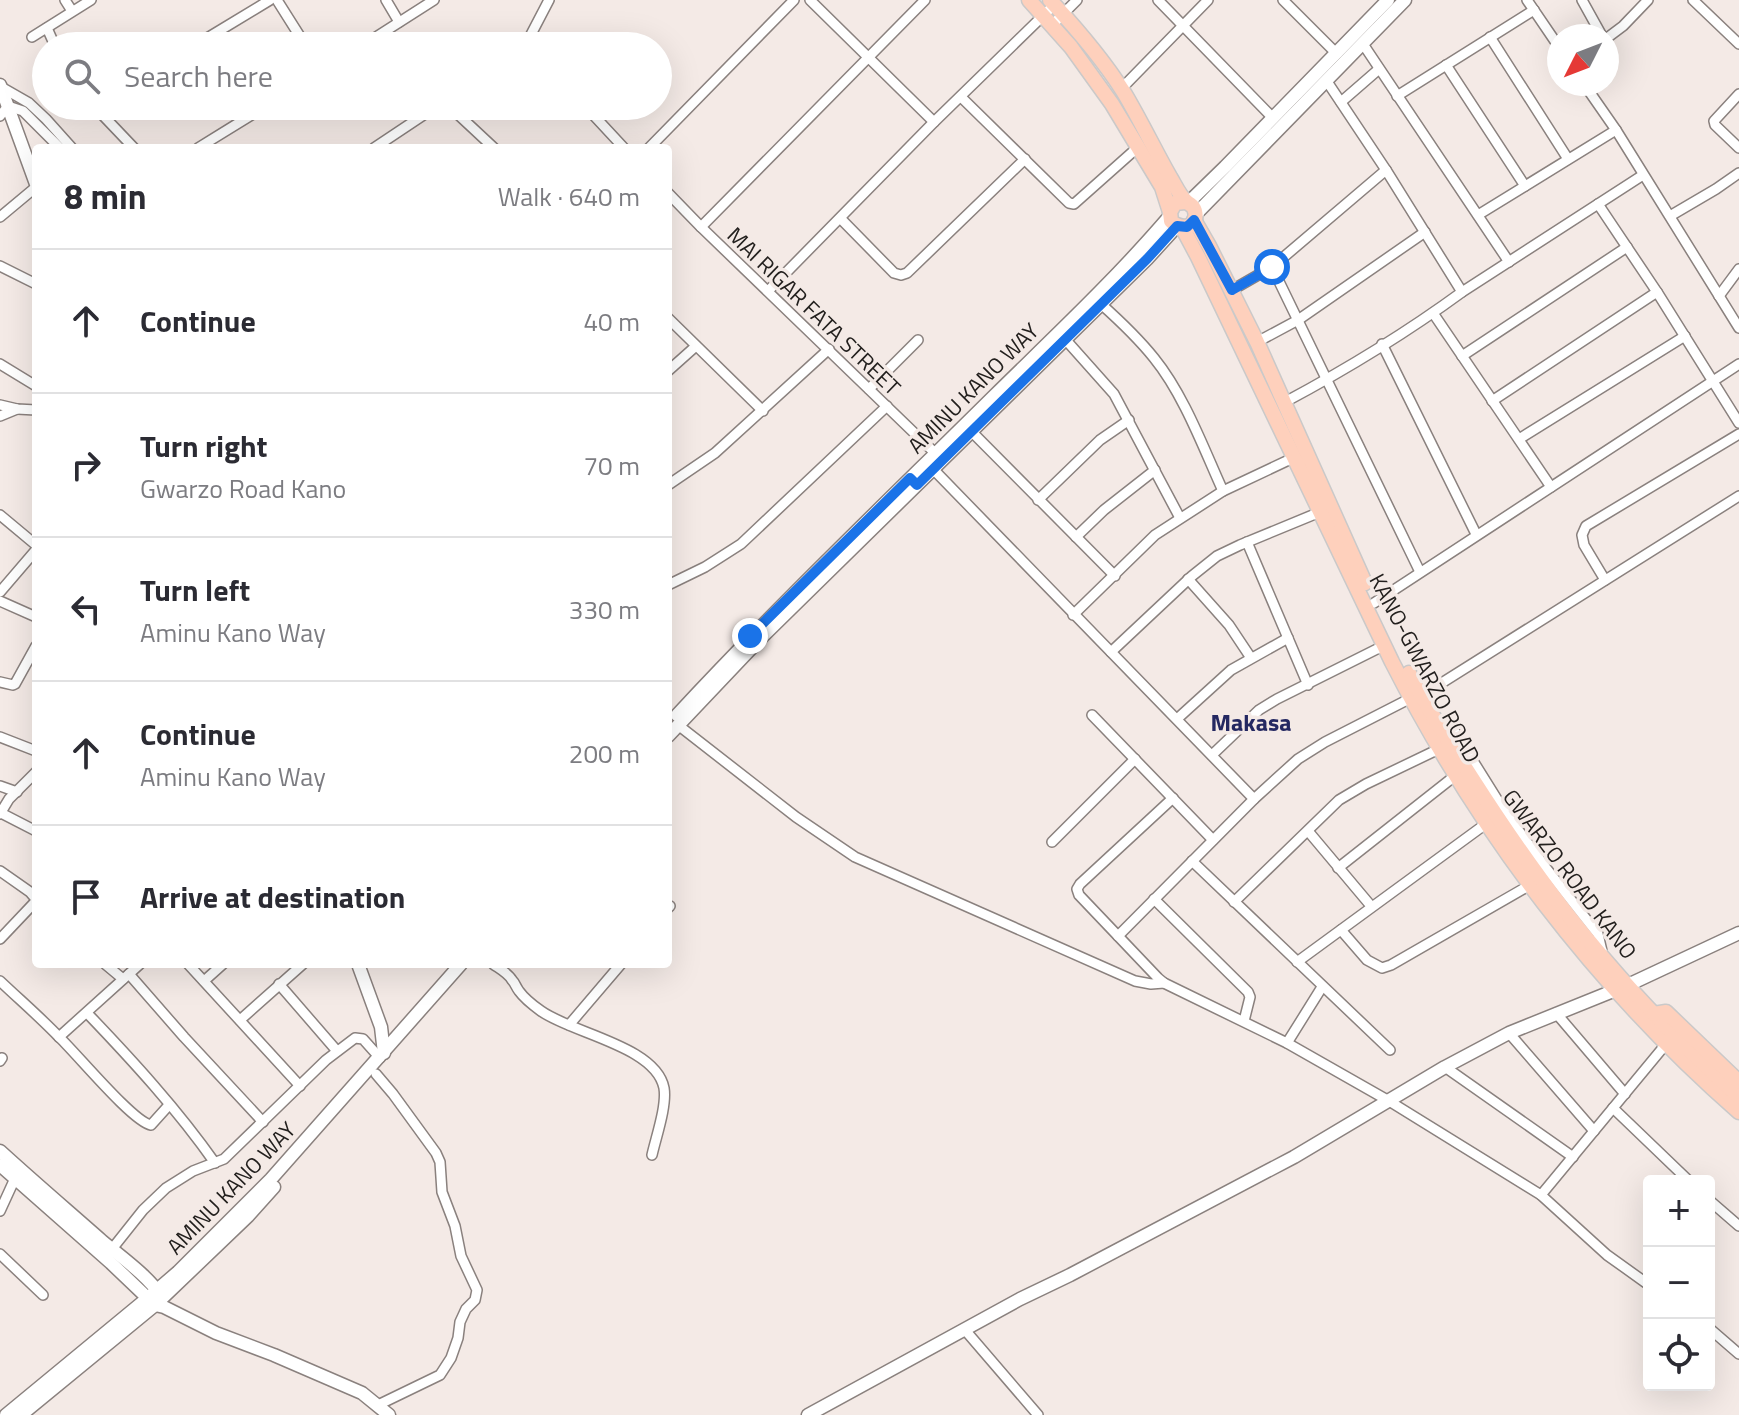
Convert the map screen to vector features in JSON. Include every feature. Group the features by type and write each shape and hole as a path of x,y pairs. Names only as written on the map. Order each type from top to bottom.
{"main road":[{"name":"KANO-GWARZO ROAD","path":"1029,0 1052,12 1100,59 1121,89 1293,458 1385,645 1456,775 1530,885 1622,988 1666,1044 1739,1112"},
{"path":"1182,215 1272,117 1388,0"},
{"path":"1182,215 1326,80 1405,0"},
{"name":"KANO-GWARZO ROAD","path":"1052,12 1182,215"},
{"path":"2,97 32,176"},
{"name":"GWARZO ROAD KANO","path":"1182,215 1232,290 1416,697 1433,717 1518,847 1606,962 1622,988 1654,1014 1739,1097"},
{"name":"AMINU KANO WAY","path":"914,482 936,454 1065,339 1147,259 1182,215"},
{"name":"AMINU KANO WAY","path":"673,724 783,603 972,432 1017,379 1096,296 1182,215"},
{"path":"808,1415 1020,1299 1294,1157 1445,1067 1509,1033 1622,988 1739,933"},
{"path":"359,968 381,1027 382,1055"},
{"name":"AMINU KANO WAY","path":"9,1412 157,1300 248,1216 467,968"},
{"name":"AMINU KANO WAY","path":"157,1300 286,1164 382,1055 449,969"},
{"path":"1654,1014 1666,1012 1739,1082"},
{"path":"0,1151 18,1174 157,1300 216,1333 362,1393 389,1415"},
{"path":"0,1165 48,1196 112,1249 157,1300"}],"street":[{"path":"65,0 72,11"},
{"path":"40,32 91,0"},
{"path":"217,32 270,0"},
{"path":"277,0 297,32"},
{"path":"386,0 399,22"},
{"path":"384,32 434,0"},
{"path":"532,32 549,0"},
{"path":"810,0 934,122"},
{"path":"701,227 925,0"},
{"path":"768,291 934,122 1052,12 1077,0"},
{"path":"1158,0 1272,117"},
{"path":"1121,89 1208,0"},
{"path":"1283,0 1336,53"},
{"path":"1527,0 1547,29"},
{"path":"1582,0 1597,24"},
{"path":"1619,28 1648,0"},
{"path":"1693,0 1739,44"},
{"path":"653,144 788,2"},
{"path":"1397,96 1534,10"},
{"path":"47,28 49,32"},
{"path":"1490,37 1568,159"},
{"path":"1363,44 1509,262"},
{"path":"1446,65 1525,186"},
{"path":"1341,102 1379,69"},
{"path":"1326,80 1462,292"},
{"path":"1739,94 1714,121 1739,148"},
{"path":"1592,96 1739,328"},
{"path":"2,97 23,111 56,144"},
{"path":"2,97 32,106"},
{"path":"961,97 1069,203 1074,204 1137,148"},
{"path":"47,120 68,144"},
{"path":"107,120 130,144"},
{"path":"204,144 243,120"},
{"path":"380,144 416,120"},
{"path":"464,120 490,144"},
{"path":"598,120 620,144"},
{"path":"1478,215 1616,130"},
{"path":"841,219 894,273 901,275 907,273 1025,159"},
{"path":"1232,290 1272,267 1386,170"},
{"path":"1670,216 1739,173"},
{"path":"1285,402 1328,379 1433,313 1643,175"},
{"path":"0,217 32,189"},
{"name":"MAI RIGAR FATA STREET","path":"672,197 936,454"},
{"path":"1598,204 1739,423"},
{"path":"1257,342 1298,320 1425,232"},
{"path":"1462,356 1627,247"},
{"path":"0,266 32,282"},
{"path":"1272,267 1420,572"},
{"path":"1719,296 1739,269"},
{"path":"1492,401 1657,292"},
{"path":"1101,304 1155,358 1174,387 1223,491"},
{"path":"1730,313 1739,305"},
{"path":"1433,313 1551,487"},
{"path":"672,322 763,411"},
{"path":"1519,439 1685,336"},
{"path":"1065,339 1114,394 1180,518"},
{"path":"869,389 918,340"},
{"path":"1382,344 1476,534"},
{"path":"672,367 696,346"},
{"path":"672,482 715,453 829,349"},
{"path":"0,364 32,384"},
{"path":"1374,603 1739,364"},
{"path":"0,405 32,410"},
{"path":"672,583 741,544 887,406"},
{"path":"0,416 17,409"},
{"path":"1038,500 1100,440 1129,420"},
{"path":"972,432 1115,576"},
{"path":"1605,580 1584,545 1582,535 1586,526 1739,434"},
{"path":"1073,615 1155,535 1223,491 1293,458"},
{"path":"933,469 1254,799"},
{"path":"1076,537 1104,510 1155,470"},
{"path":"1118,936 1298,759 1416,697 1739,496"},
{"path":"1111,652 1188,579 1217,556 1320,512"},
{"path":"0,515 32,543"},
{"path":"1247,542 1308,685"},
{"path":"0,592 32,552"},
{"path":"1188,579 1229,625 1251,658"},
{"path":"0,601 32,615"},
{"path":"1177,719 1231,670 1288,638"},
{"path":"1212,755 1259,710 1385,645"},
{"path":"0,682 15,684 32,661"},
{"path":"1092,715 1213,840"},
{"path":"673,724 796,817 855,857 1135,981 1164,983"},
{"path":"0,737 32,749"},
{"path":"1234,902 1339,800 1441,748"},
{"path":"1052,842 1135,759"},
{"path":"1338,868 1456,775"},
{"path":"32,776 0,813 32,829"},
{"path":"0,786 17,792"},
{"path":"1173,798 1077,889 1079,895 1118,936 1164,983 1287,1043 1389,1101 1541,1195 1607,1255 1643,1281"},
{"path":"1297,962 1487,823"},
{"path":"1308,831 1371,906"},
{"path":"1192,861 1390,1050"},
{"path":"0,871 32,895"},
{"path":"1341,930 1367,960 1382,968 1530,885"},
{"path":"1154,899 1248,992 1250,997 1244,1021"},
{"path":"0,939 32,904"},
{"path":"111,968 126,977 263,1122"},
{"path":"59,1037 136,968"},
{"path":"192,968 300,1086"},
{"path":"204,981 219,968"},
{"path":"240,1020 298,968"},
{"path":"498,968 542,1012 628,1051 658,1074 664,1088 663,1104 652,1155"},
{"path":"569,1025 618,968"},
{"path":"0,981 145,1124 151,1125 169,1105"},
{"path":"279,984 337,1051"},
{"path":"1287,1043 1322,987"},
{"path":"87,1013 125,1052 215,1163"},
{"path":"1556,1013 1625,1094"},
{"path":"1509,1033 1594,1131"},
{"path":"112,1249 143,1210 166,1188 193,1171 224,1159 337,1051 355,1038 363,1039 382,1055"},
{"path":"1541,1195 1666,1044"},
{"path":"1445,1067 1573,1157"},
{"path":"376,1074 436,1153 441,1168 442,1192 455,1226 461,1256 477,1290 475,1300 460,1322 451,1358 440,1375 378,1405"},
{"path":"1613,1108 1683,1175"},
{"path":"0,1211 18,1174"},
{"path":"1715,1205 1739,1226"},
{"path":"0,1254 43,1295"},
{"path":"965,1330 1038,1415"},
{"path":"1715,1333 1739,1354"}],"district":[{"name":"Makasa","path":"1251,722"}],"route":[{"path":"750,636 910,478 917,485 1177,226 1187,227 1194,220 1232,290 1272,267"}]}
